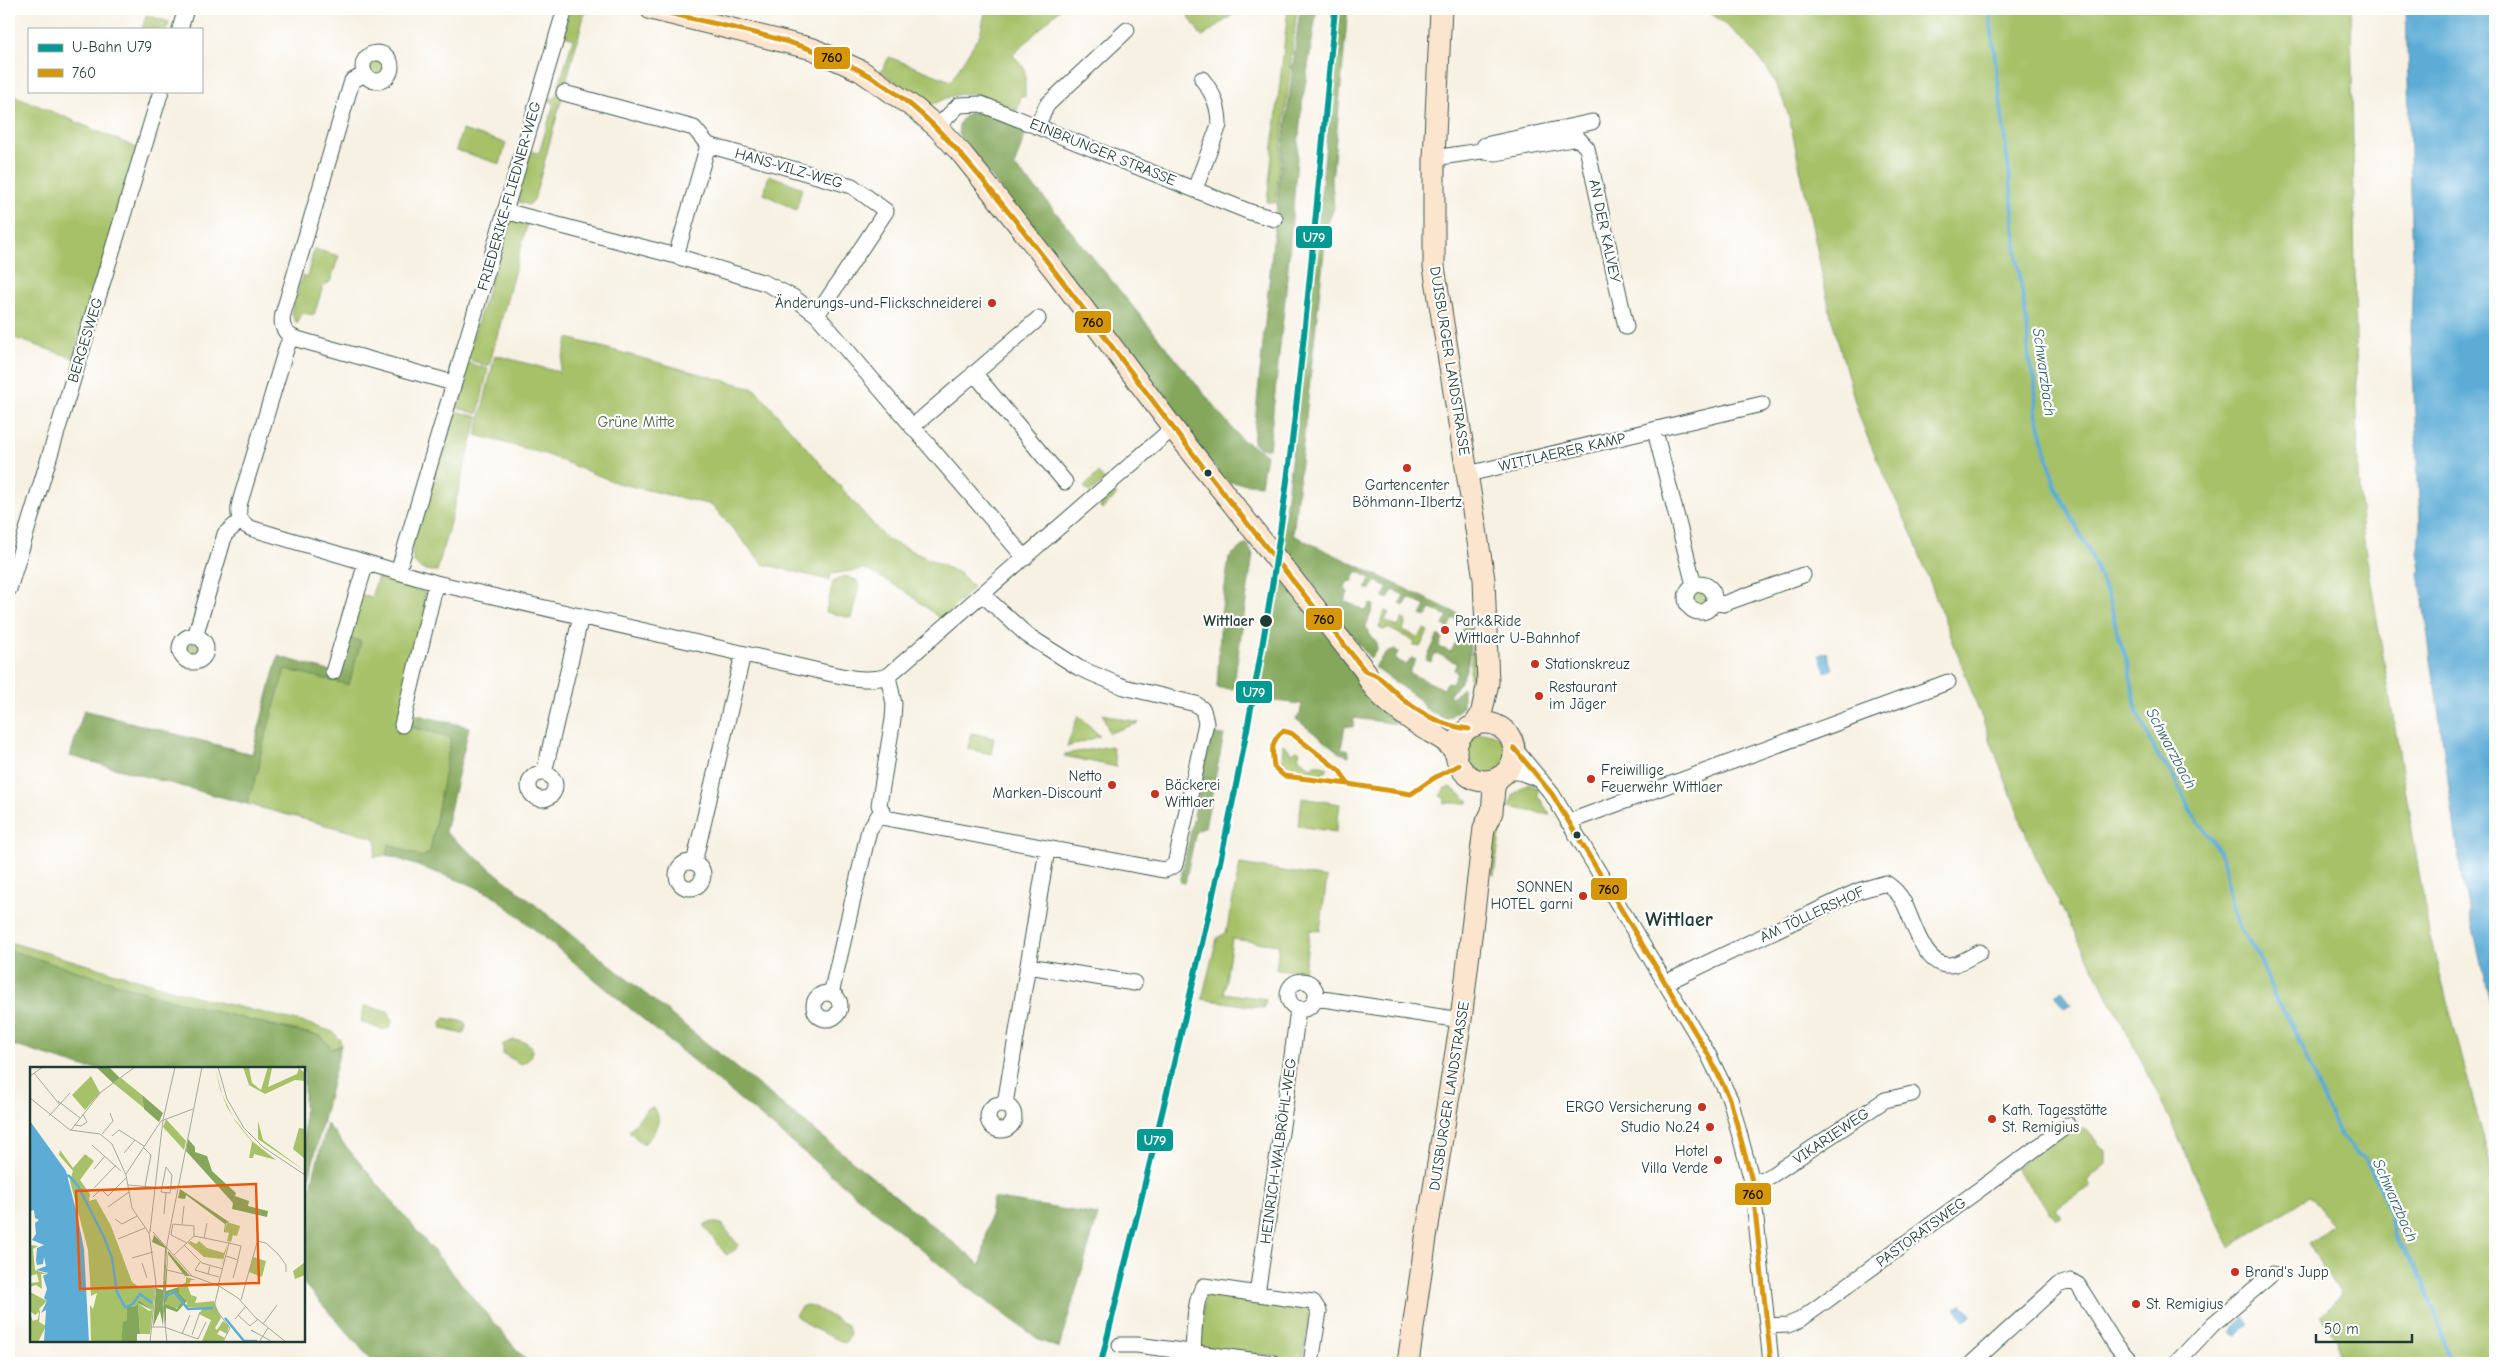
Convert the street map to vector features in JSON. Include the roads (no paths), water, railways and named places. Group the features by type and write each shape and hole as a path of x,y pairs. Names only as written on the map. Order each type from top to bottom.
{"main road":[{"path":"651,9 698,14 784,40 838,60 875,81 916,109 937,127 963,155 1056,272 1174,428 1366,672 1372,685 1402,714 1451,745 1456,754"},
{"name":"DUISBURGER LANDSTRASSE","path":"1441,9 1434,158 1433,236 1435,282 1484,579 1488,683 1480,715 1461,737 1456,754 1462,770 1474,779 1479,791 1479,812 1484,828"},
{"path":"1366,672 1372,673 1404,701 1431,719 1452,727 1490,724 1500,728"},
{"name":"DUISBURGER LANDSTRASSE","path":"1408,1363 1426,1238 1462,1020 1484,828 1492,812 1494,788 1512,763 1514,748 1508,734 1500,728 1495,699 1488,683"},
{"path":"1474,779 1487,781 1502,775"}],"street":[{"path":"180,28 186,9"},
{"name":"FRIEDERIKE-FLIEDNER-WEG","path":"398,572 565,9"},
{"path":"1037,126 1047,105 1128,30"},
{"path":"365,74 352,81 282,314 283,326 292,337 453,382"},
{"path":"1195,190 1218,125 1219,115 1214,95 1202,79"},
{"name":"BERGESWEG","path":"9,585 161,92"},
{"name":"HANS-VILZ-WEG","path":"564,94 694,128 708,144 824,176 852,186 886,211 817,315"},
{"name":"EINBRUNGER STRASSE","path":"937,127 959,105 981,104 1250,212 1275,219"},
{"path":"1434,158 1481,151 1486,145 1573,133 1592,122"},
{"name":"AN DER KALVEY","path":"1573,133 1587,148 1626,327"},
{"path":"676,256 708,144"},
{"path":"505,211 676,256 765,283 793,298 817,315 1025,558"},
{"path":"912,427 1038,319"},
{"path":"292,337 287,346 238,511 241,520 250,528 436,584 855,679 870,680 888,676 1174,428"},
{"path":"974,373 1065,482"},
{"name":"WITTLAERER KAMP","path":"1468,474 1762,404"},
{"path":"1655,431 1694,585"},
{"path":"195,637 225,534 241,520"},
{"path":"333,672 366,563"},
{"path":"1713,602 1722,604 1803,575"},
{"path":"402,726 436,584"},
{"path":"1703,584 1711,589 1713,602 1704,612 1694,612 1690,609 1685,596 1694,585 1703,584"},
{"path":"888,676 894,704 890,746 880,798 882,812 886,818 893,821 1158,870 1175,865 1206,718 1203,710 1196,704 1124,686 1079,668 1027,635 983,595"},
{"path":"544,773 581,616"},
{"path":"694,863 743,654"},
{"path":"1568,822 1948,682"},
{"path":"1514,748 1552,794 1708,1054 1730,1100 1752,1181 1771,1363"},
{"path":"1502,775 1519,772 1541,780"},
{"path":"831,994 869,830 882,812"},
{"path":"1005,1104 1046,850"},
{"name":"AM TÖLLERSHOF","path":"1665,983 1858,891 1886,883 1897,892 1904,902 1927,953 1934,961 1944,965 1954,965 1980,952"},
{"path":"1028,966 1134,983"},
{"name":"HEINRICH-WALBRÖHL-WEG","path":"1257,1294 1298,1009 1288,999 1289,990 1295,983 1309,984 1315,990 1316,998"},
{"path":"1298,1009 1311,1006 1316,998 1462,1020"},
{"name":"VIKARIEWEG","path":"1752,1181 1766,1179 1885,1100 1912,1094"},
{"name":"PASTORATSWEG","path":"1767,1326 1788,1324 1800,1320 2068,1125"},
{"path":"2176,1363 2213,1324 2272,1274"},
{"path":"1972,1363 2058,1285 2071,1281 2082,1290 2115,1344 2132,1363"},
{"path":"1193,1358 1198,1303 1200,1291 1204,1286 1307,1301 1317,1306 1319,1311 1311,1363"},
{"path":"1120,1345 1193,1358 1273,1363"}],"water":[{"path":"2406,9 2495,9 2495,1024 2462,880 2419,573 2421,570 2418,551 2420,521 2411,330 2413,264"},
{"path":"1827,652 1833,669 1825,672 1819,655"},
{"path":"2062,990 2071,1004 2064,1008 2055,995"},
{"path":"1962,1304 1972,1315 1966,1321 1955,1309"},
{"path":"2243,1317 2249,1323 2236,1337 2230,1332"}],"waterway":[{"name":"Schwarzbach","path":"1989,9 2011,189 2017,258 2027,325 2029,362 2035,380 2036,412 2055,486 2090,553 2110,601 2117,632 2128,664 2137,712 2158,756 2178,783 2189,809 2220,852 2225,868 2230,903 2239,927 2259,957 2276,1000 2292,1024 2338,1133 2366,1161 2374,1174 2390,1214 2394,1235 2424,1282 2451,1363"}],"metro line":[{"name":"U79","path":"1101,1363 1195,973 1238,777 1256,679 1273,580 1292,438 1308,295 1335,9"}],"place":[{"name":"Änderungs-und-Flickschneiderei","path":"992,303"},
{"name":"Gartencenter Böhmann-Ilbertz","path":"1407,468"},
{"name":"Wittlaer","path":"1266,621"},
{"name":"Park&Ride Wittlaer U-Bahnhof","path":"1445,630"},
{"name":"Stationskreuz","path":"1535,664"},
{"name":"Restaurant im Jäger","path":"1539,696"},
{"name":"Freiwillige Feuerwehr Wittlaer","path":"1591,779"},
{"name":"Netto Marken-Discount","path":"1112,785"},
{"name":"Bäckerei Wittlaer","path":"1155,794"},
{"name":"SONNEN HOTEL garni","path":"1583,896"},
{"name":"ERGO Versicherung","path":"1702,1107"},
{"name":"Kath. Tagesstätte St. Remigius","path":"1992,1119"},
{"name":"Studio No.24","path":"1710,1127"},
{"name":"Hotel Villa Verde","path":"1718,1160"},
{"name":"Brand's Jupp","path":"2235,1272"},
{"name":"St. Remigius","path":"2136,1304"}],"district":[{"name":"Wittlaer","path":"1679,919"}],"park label":[{"name":"Grüne Mitte","path":"636,422"}]}
